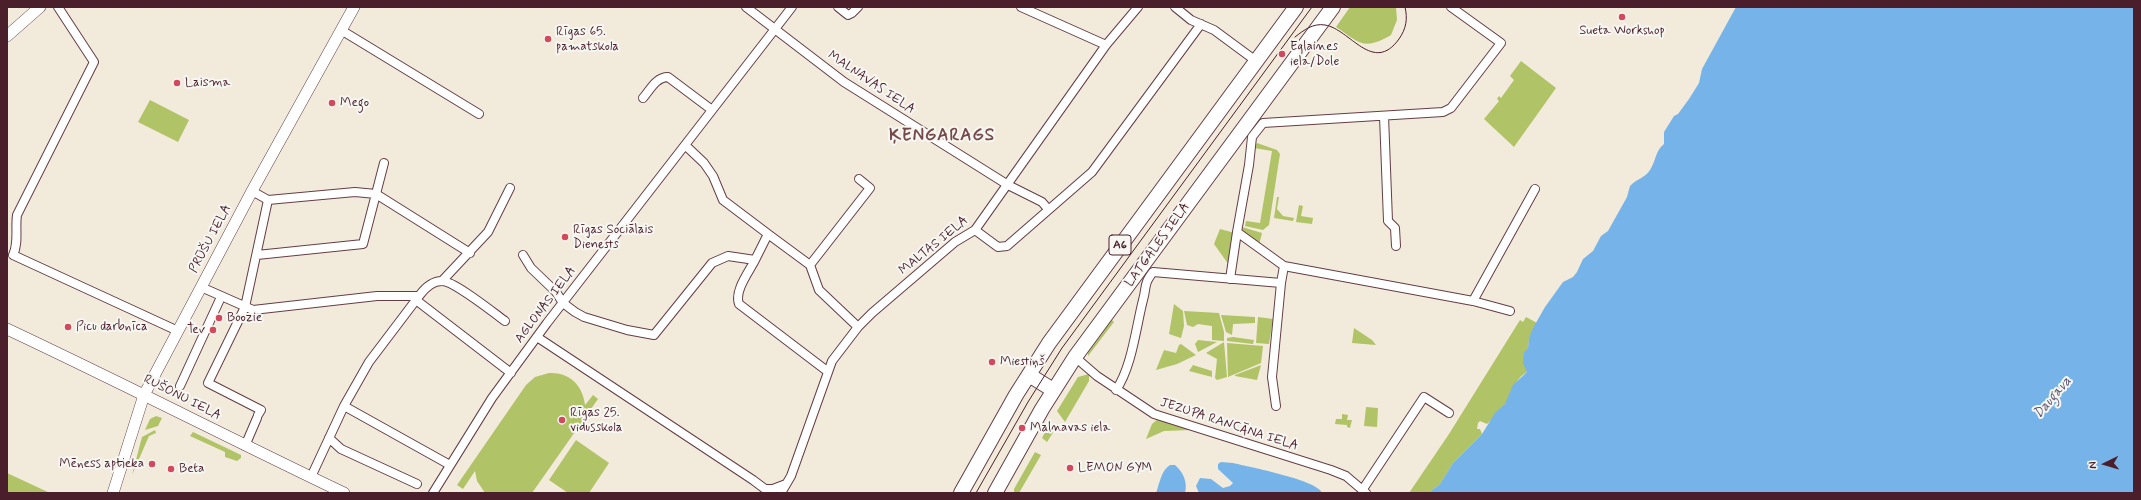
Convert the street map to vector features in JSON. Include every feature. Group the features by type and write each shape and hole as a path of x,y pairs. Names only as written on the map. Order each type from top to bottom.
{"highway":[{"name":"A6","path":"961,493 1028,375 1079,301 1296,7"},
{"name":"LATGALES IELA","path":"995,493 1053,390 1075,357 1144,274 1253,126 1334,7"},
{"path":"1028,375 1053,390"}],"street":[{"path":"7,36 40,7"},
{"path":"10,254 16,250 15,224 17,215 94,62 58,7"},
{"name":"PRŪŠU IELA","path":"113,493 144,395 252,191 354,7"},
{"name":"MALNAVAS IELA","path":"746,7 844,82 1008,185 1042,202 1048,209"},
{"name":"AGLONAS IELA","path":"432,493 492,398 537,337 792,7"},
{"path":"838,7 848,14 852,13 858,7"},
{"path":"1021,7 1106,45"},
{"name":"MALTAS IELA","path":"781,493 791,476 827,371 832,361 858,327 955,242 975,230 1106,45 1138,7"},
{"path":"1175,7 1191,20 1214,30 1256,61"},
{"path":"1230,278 1250,158 1253,126 1269,122 1447,111 1501,43 1451,7"},
{"path":"975,230 998,247 1007,246 1092,172 1201,24"},
{"path":"341,30 479,114"},
{"path":"643,98 658,80 662,77 668,77 712,110"},
{"path":"1384,116 1387,218 1395,228 1396,246"},
{"path":"685,145 704,163 713,176 723,200 810,266 819,290 858,327"},
{"path":"257,255 363,244 384,163"},
{"path":"810,266 870,188 859,179"},
{"path":"311,477 344,406 382,343 417,298 432,284 442,281 470,253 488,232 510,188"},
{"path":"1473,301 1535,188"},
{"path":"252,191 268,200 355,192 376,194 470,253"},
{"path":"245,446 261,410 208,383 245,307 268,200"},
{"path":"1237,232 1284,266 1473,301 1510,311"},
{"path":"768,234 739,292 737,299 739,304 827,371"},
{"path":"10,254 178,331"},
{"path":"522,255 531,268 556,292 563,302 584,317 628,330 654,335 712,263 728,256 754,260"},
{"path":"1276,406 1272,377 1284,266"},
{"path":"1116,390 1122,382 1126,370 1144,296 1144,274 1153,272 1281,283"},
{"path":"442,281 452,284 506,321"},
{"path":"201,287 253,310 377,296 417,298 511,373"},
{"path":"180,386 221,297"},
{"name":"RUŠONU IELA","path":"7,329 344,493"},
{"path":"537,337 766,491 786,484"},
{"name":"JEZUPA RANCĀNA IELA","path":"1075,357 1116,390 1154,414 1331,470 1346,476 1364,491"},
{"path":"1364,491 1424,396 1449,413"},
{"path":"344,406 450,465"},
{"path":"329,438 341,449 417,484"}],"green space":[{"path":"1350,7 1396,7 1397,20 1391,35 1382,40 1368,44 1357,41 1336,27"},
{"path":"1521,61 1556,88 1514,147 1484,119 1499,101 1497,99 1499,96 1501,98 1514,80 1510,76"},
{"path":"150,100 189,120 178,142 138,122"},
{"path":"1257,143 1277,150 1280,154 1269,225 1263,230 1245,226 1246,221 1260,223 1272,151 1254,148"},
{"path":"1277,197 1279,197 1277,209 1283,216 1294,218 1293,221 1274,218"},
{"path":"1299,205 1303,206 1301,216 1313,218 1312,224 1296,222"},
{"path":"1242,227 1262,233 1259,245 1243,232"},
{"path":"1220,229 1235,233 1229,265 1214,244"},
{"path":"1174,304 1183,311 1184,326 1181,338 1169,334"},
{"path":"1184,311 1219,313 1224,332 1224,341 1212,340 1212,326 1198,324 1193,327 1187,325"},
{"path":"1221,315 1255,317 1255,323 1233,324 1232,335 1226,332"},
{"path":"1258,317 1273,319 1269,344 1256,343"},
{"path":"1526,317 1537,323 1529,338 1527,372 1515,385 1507,402 1489,422 1487,424 1480,421 1478,423 1477,429 1480,429 1482,434 1453,463 1440,484 1428,493 1409,493 1449,434 1520,320 1523,322"},
{"path":"1112,320 1114,322 1088,356 1088,353"},
{"path":"1354,328 1372,340 1376,345 1352,343"},
{"path":"1233,337 1254,340 1253,344 1227,341 1227,338"},
{"path":"1198,340 1217,342 1198,352 1195,344"},
{"path":"1224,342 1227,377 1217,380 1215,378 1217,359 1206,353"},
{"path":"1227,343 1263,346 1261,363 1228,377"},
{"path":"1181,344 1196,355 1177,364 1156,370 1164,350 1176,353 1179,345"},
{"path":"1193,365 1212,371 1212,377 1189,371"},
{"path":"1261,365 1257,380 1235,376 1235,375"},
{"path":"549,373 563,375 574,381 581,391 585,405 593,395 598,399 532,493 485,493 477,481 475,471 463,489 457,485 526,385 535,377"},
{"path":"1089,374 1089,381 1065,422 1057,411 1078,377"},
{"path":"1366,407 1378,408 1377,427 1364,426"},
{"path":"1342,414 1348,415 1347,420 1352,420 1350,428 1347,427 1347,425 1335,424 1336,419 1342,419"},
{"path":"156,416 162,418 158,426 145,430 150,419"},
{"path":"1158,419 1191,430 1164,431 1146,439 1152,424"},
{"path":"1049,425 1056,428 1047,442 1042,438"},
{"path":"155,430 156,433 149,436 132,475 142,437"},
{"path":"193,432 241,455 241,458 237,461 225,457 225,452 190,436"},
{"path":"576,440 609,463 589,493 568,493 549,480"},
{"path":"1035,452 1041,455 1019,493 1014,493 1014,489"},
{"path":"7,473 50,493 7,493"}],"water":[{"name":"Daugava","path":"1736,7 2134,7 2134,493 1428,493 1440,484 1453,463 1482,434 1495,413 1505,404 1513,385 1527,372 1523,363 1524,352 1528,349 1529,338 1533,328 1545,307 1563,282 1573,277 1583,259 1593,251 1601,236 1608,231 1627,197 1630,186 1646,175 1652,167 1657,153 1664,144 1664,132 1699,83 1702,69"},
{"path":"1221,462 1233,463 1296,479 1309,483 1318,488 1322,493 1199,493 1196,486 1200,478 1211,479 1223,488 1230,486 1233,483 1218,469 1218,464"},
{"path":"1170,465 1175,465 1182,474 1186,485 1185,493 1156,493 1165,470"}],"tram line":[{"path":"976,493 1028,402 1062,348 1312,7"},
{"path":"1295,37 1313,26 1325,25 1334,28 1362,47 1380,53 1389,49 1399,39 1405,28 1405,7"}],"place":[{"name":"Sueta Workshop","path":"1622,17"},
{"name":"Rīgas 65. pamatskola","path":"548,39"},
{"name":"Eglaines iela/Dole","path":"1282,54"},
{"name":"Laisma","path":"177,83"},
{"name":"Mego","path":"332,103"},
{"name":"Rīgas Sociālais Dienests","path":"565,237"},
{"name":"Boozie","path":"219,318"},
{"name":"Picu darbnīca","path":"68,327"},
{"name":"Tev","path":"213,330"},
{"name":"Miestiņš","path":"992,362"},
{"name":"Rīgas 25. vidusskola","path":"562,420"},
{"name":"Malnavas iela","path":"1022,428"},
{"name":"Mēness aptieka","path":"152,464"},
{"name":"LEMON GYM","path":"1070,468"},
{"name":"Beta","path":"171,469"}],"district":[{"name":"ĶENGARAGS","path":"942,136"}]}
